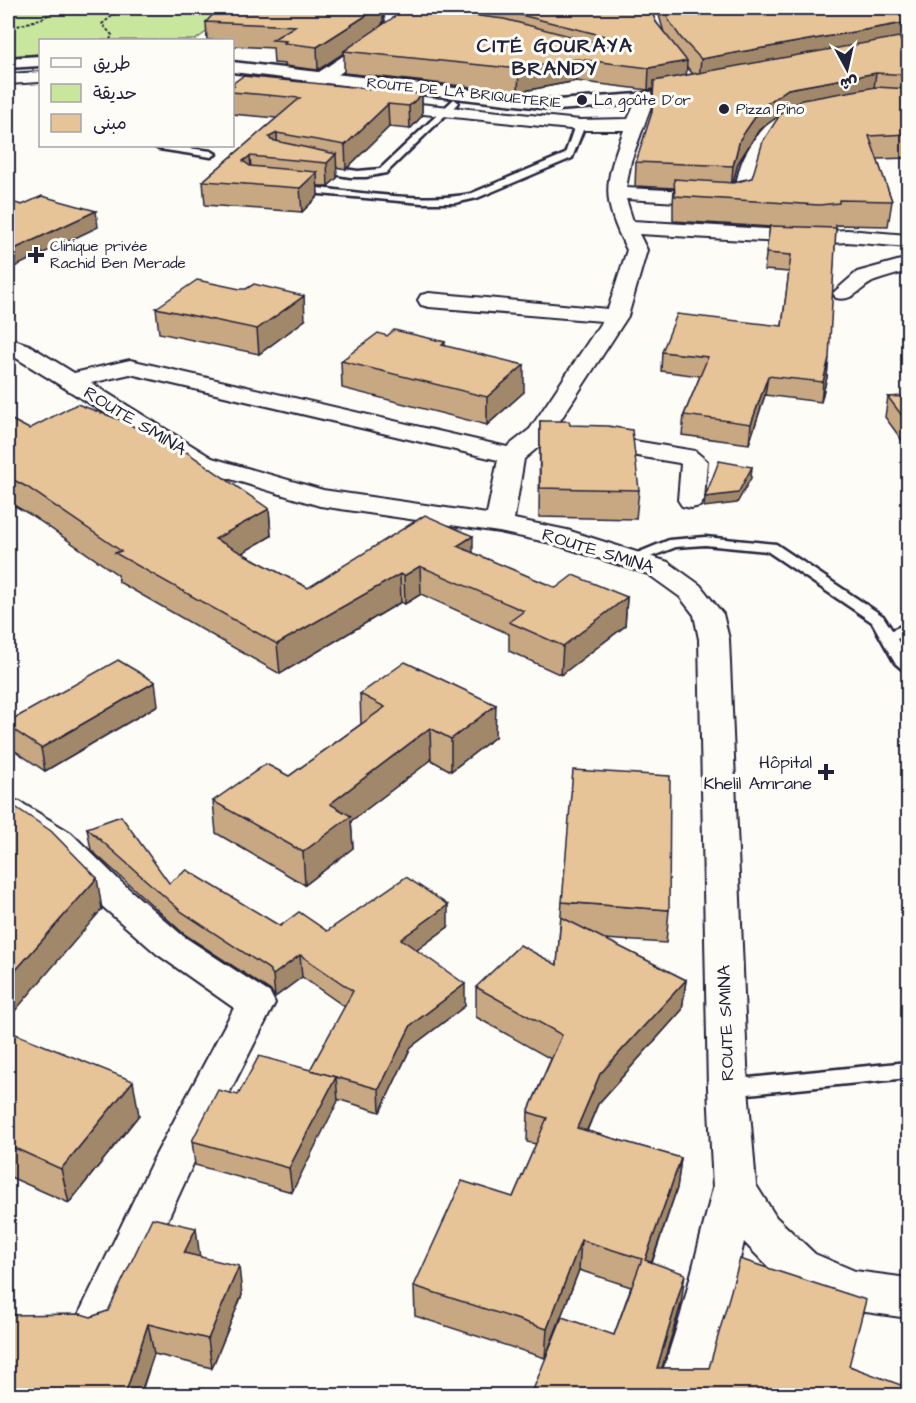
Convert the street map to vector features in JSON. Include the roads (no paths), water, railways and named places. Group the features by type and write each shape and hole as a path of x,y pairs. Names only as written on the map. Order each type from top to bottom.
{"street":[{"path":"315,89 388,33 397,17"},
{"path":"8,63 39,60"},
{"path":"8,69 39,67"},
{"name":"ROUTE DE LA BRIQUETERIE","path":"234,68 315,89 558,105 638,99 695,85 718,90 639,115 558,113 450,107 315,89 234,75"},
{"path":"8,79 39,77"},
{"path":"368,104 450,107 580,125 639,115 618,177 616,193 626,228 637,250 617,316 558,437"},
{"path":"616,193 732,199 742,196 749,164 771,131 793,117 816,113"},
{"path":"626,228 816,238 847,236 909,241"},
{"path":"844,292 865,277 909,264"},
{"path":"429,300 617,316"},
{"name":"ROUTE SMINA","path":"8,345 21,350 203,463 320,498 499,524 557,536 658,568 690,591 708,614 714,639 728,1088 735,1188 760,1230 800,1268 852,1290 909,1298"},
{"path":"69,381 130,367 512,456 558,437 686,456 694,461 692,500"},
{"path":"499,524 512,456"},
{"path":"8,810 59,841 108,891 170,945 256,1003 155,1195 97,1324"},
{"path":"679,1395 704,1314 735,1188"}],"lane":[{"path":"300,165 355,175 372,175 383,171 450,107"},
{"path":"285,188 422,200 455,200 473,196 569,156 580,125"},
{"path":"165,147 210,154"},
{"path":"350,194 372,175"},
{"path":"635,559 674,543 705,541 771,547 878,618 901,660 909,666"},
{"path":"888,637 909,628"},
{"path":"728,1088 909,1070"}],"place":[{"name":"La goûte D'or","path":"582,100"},
{"name":"Pizza Pino","path":"724,109"},
{"name":"Clinique privée Rachid Ben Merade","path":"36,255"},
{"name":"Hôpital Khelil Amrane","path":"826,772"}],"district":[{"name":"CITÉ GOURAYA BRANDY","path":"555,58"}]}
